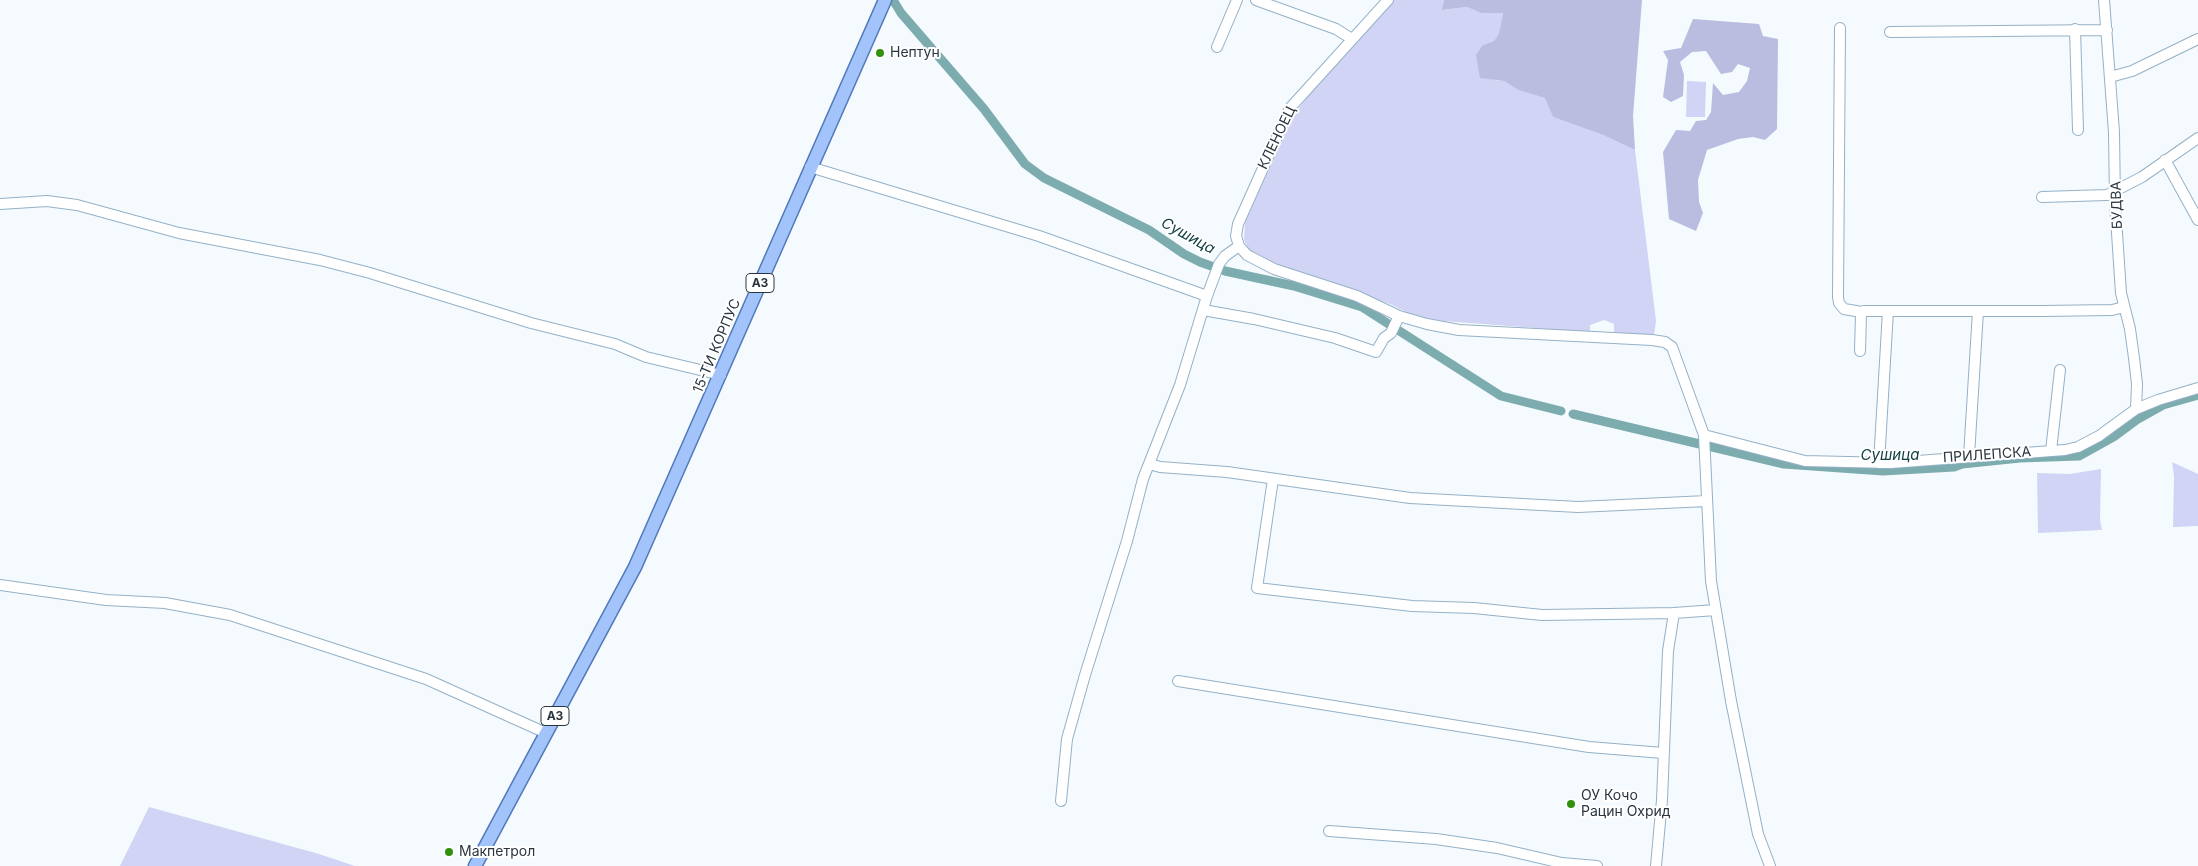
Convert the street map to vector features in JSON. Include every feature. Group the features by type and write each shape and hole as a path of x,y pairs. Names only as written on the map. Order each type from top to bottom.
{"main road":[{"name":"15-ТИ КОРПУС","path":"546,733 635,567 721,375 882,1"},
{"name":"A3","path":"476,866 546,733"}],"street":[{"path":"1217,47 1237,0"},
{"path":"1256,0 1336,29 1352,39"},
{"name":"КЛЕНОЕЦ","path":"1239,246 1236,236 1238,224 1284,118 1306,88 1388,0"},
{"name":"БУДВА","path":"2104,0 2110,77 2115,203 2124,307 2130,330 2137,384 2136,409"},
{"path":"1840,28 1838,303 1844,309 1862,312 2112,310 2124,307"},
{"path":"2075,30 2078,130"},
{"path":"1890,32 2107,30"},
{"path":"2110,77 2132,72 2198,39"},
{"path":"2042,197 2107,195 2198,138"},
{"path":"2165,160 2198,220"},
{"path":"810,168 1039,236 1207,296"},
{"path":"0,204 47,202 77,205 178,233 329,262 530,323 615,344 646,357 721,375"},
{"path":"1061,801 1067,739 1084,675 1127,541 1143,479 1180,385 1207,296 1219,264 1225,256 1239,246 1258,262 1357,296 1395,325 1427,324 1459,330 1665,342 1672,347 1704,435 1711,581 1731,701 1758,834 1770,866"},
{"path":"1203,310 1335,338 1376,352 1384,338 1395,325"},
{"path":"1879,463 1888,311"},
{"path":"1969,456 1978,311"},
{"path":"1860,351 1862,312"},
{"path":"2051,451 2060,370"},
{"name":"ПРИЛЕПСКА","path":"1704,435 1805,461 1879,463 2051,451 2078,447 2099,436 2136,409 2165,397 2198,388"},
{"path":"1150,464 1410,498 1619,507 1706,501"},
{"path":"1272,479 1257,588 1412,606 1474,608 1542,615 1674,613 1716,610"},
{"path":"0,585 106,600 165,604 230,615 426,679 546,733"},
{"path":"1656,866 1662,800 1670,632 1674,613"},
{"path":"1178,680 1589,747 1663,753"},
{"path":"1329,831 1436,839 1497,848 1562,863 1597,866"}],"shaded area":[{"path":"1393,0 1444,0 1443,10 1467,7 1481,13 1503,13 1499,33 1494,41 1483,45 1493,80 1504,81 1518,90 1546,98 1553,117 1603,135 1635,150 1656,321 1654,335 1614,334 1614,324 1604,320 1590,325 1590,332 1443,321 1412,315 1390,304 1271,262 1250,252 1244,240 1245,222 1294,115 1314,88"},
{"path":"1444,0 1642,0 1633,116 1635,150 1603,135 1553,117 1545,98 1518,90 1504,81 1480,78 1476,55 1483,45 1494,41 1499,33 1503,13 1481,13 1467,7 1442,10"},
{"path":"1693,19 1759,24 1763,36 1778,39 1777,129 1765,140 1753,137 1738,139 1707,150 1698,180 1699,202 1703,213 1696,231 1669,219 1663,152 1676,130 1690,131 1696,121 1706,120 1711,112 1713,83 1723,95 1739,92 1747,81 1750,68 1738,64 1732,72 1721,74 1706,51 1692,52 1680,62 1684,75 1683,96 1671,102 1663,97 1668,60 1663,51 1681,48"},
{"path":"1687,81 1706,82 1705,117 1686,117"},
{"path":"2172,462 2198,474 2198,526 2173,527 2174,476"},
{"path":"2101,469 2100,520 2102,530 2038,533 2037,473 2070,474"},
{"path":"149,807 319,854 355,866 120,866"}],"waterway":[{"name":"Сушица","path":"893,0 901,13 984,109 1025,164 1044,178 1149,230 1184,254 1200,262 1225,271 1294,286 1362,307 1501,396 1561,411"},
{"name":"Сушица","path":"1573,414 1784,464 1883,471 1954,467 1962,464 2020,458 2079,456 2115,436 2138,419 2163,405 2198,395"}],"place":[{"name":"Нептун","path":"880,53"},
{"name":"ОУ Кочо Рацин Охрид","path":"1571,804"},
{"name":"Макпетрол","path":"449,852"}]}
